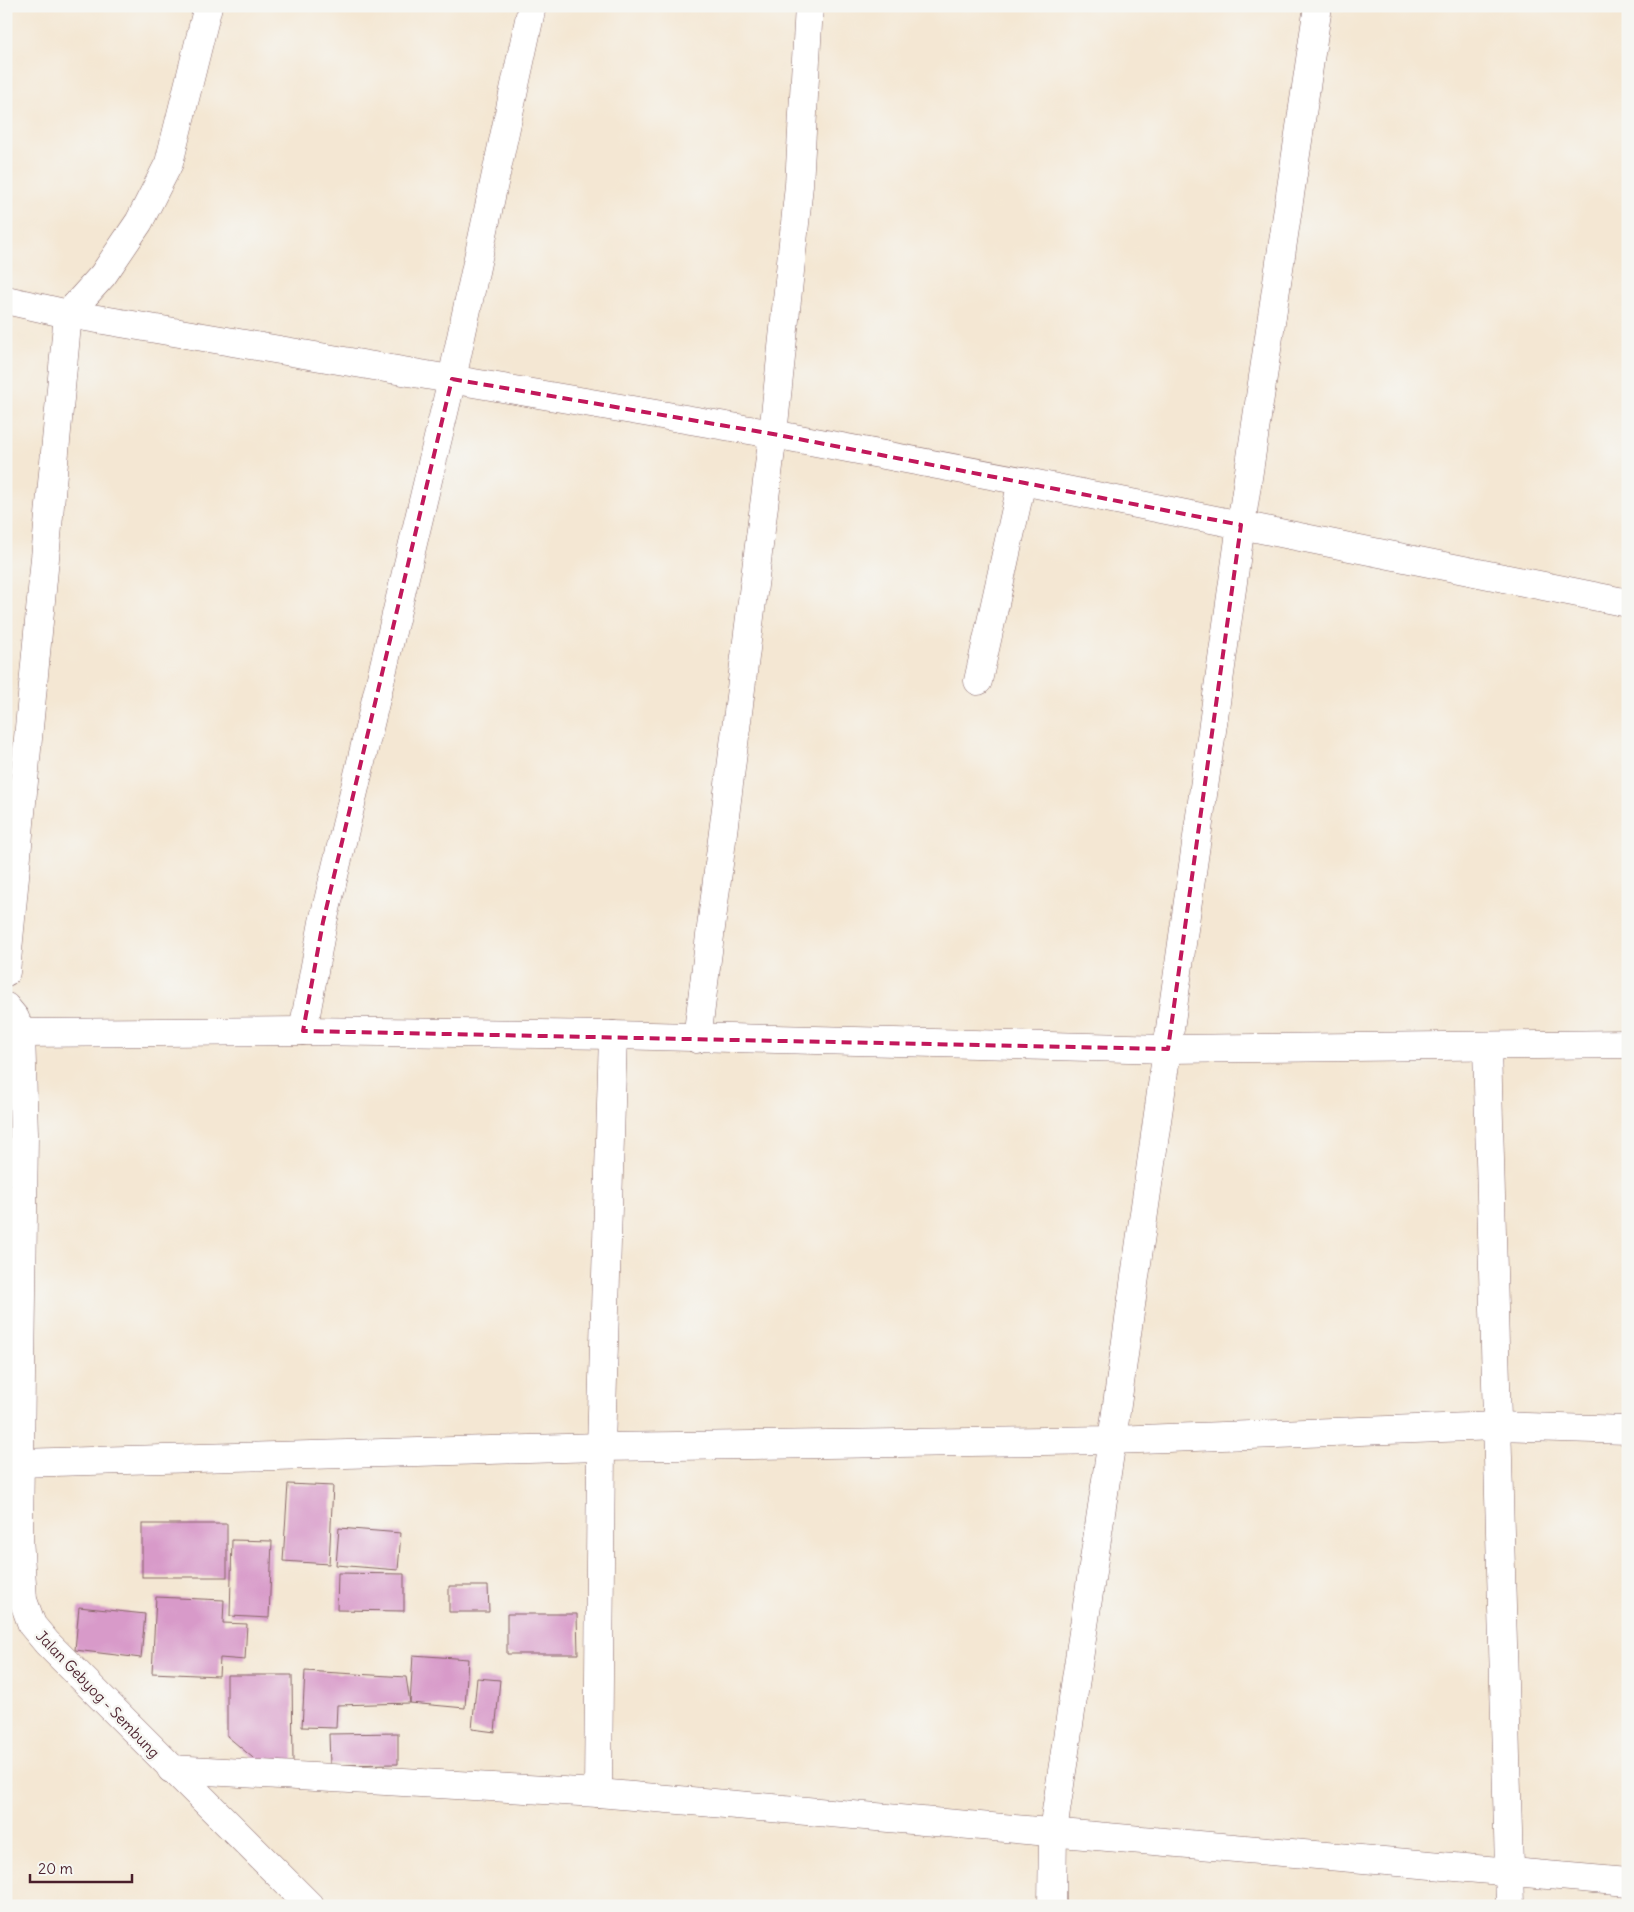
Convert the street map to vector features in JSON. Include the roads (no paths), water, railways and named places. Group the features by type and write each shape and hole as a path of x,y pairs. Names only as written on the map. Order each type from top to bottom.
{"street":[{"path":"6,972 68,314 104,275 139,222 169,163 208,6"},
{"path":"303,1030 323,922 452,379 532,6"},
{"path":"697,1038 773,434 799,185 809,6"},
{"path":"1052,1906 1053,1831 1112,1440 1241,525 1318,6"},
{"path":"6,300 68,314 773,434 1022,481 1628,603"},
{"path":"978,681 1022,481"},
{"name":"Jalan Gebyog - Sembung","path":"6,1007 15,1018 21,1033 24,1134 18,1463 18,1538 23,1600 32,1625 79,1676 310,1906"},
{"path":"21,1033 303,1030 612,1035 1168,1049 1628,1044"},
{"path":"598,1794 601,1447 612,1035"},
{"path":"1487,1047 1510,1906"},
{"path":"18,1463 601,1447 1112,1440 1498,1426 1628,1430"},
{"path":"171,1768 598,1794 1053,1831 1628,1882"}]}
